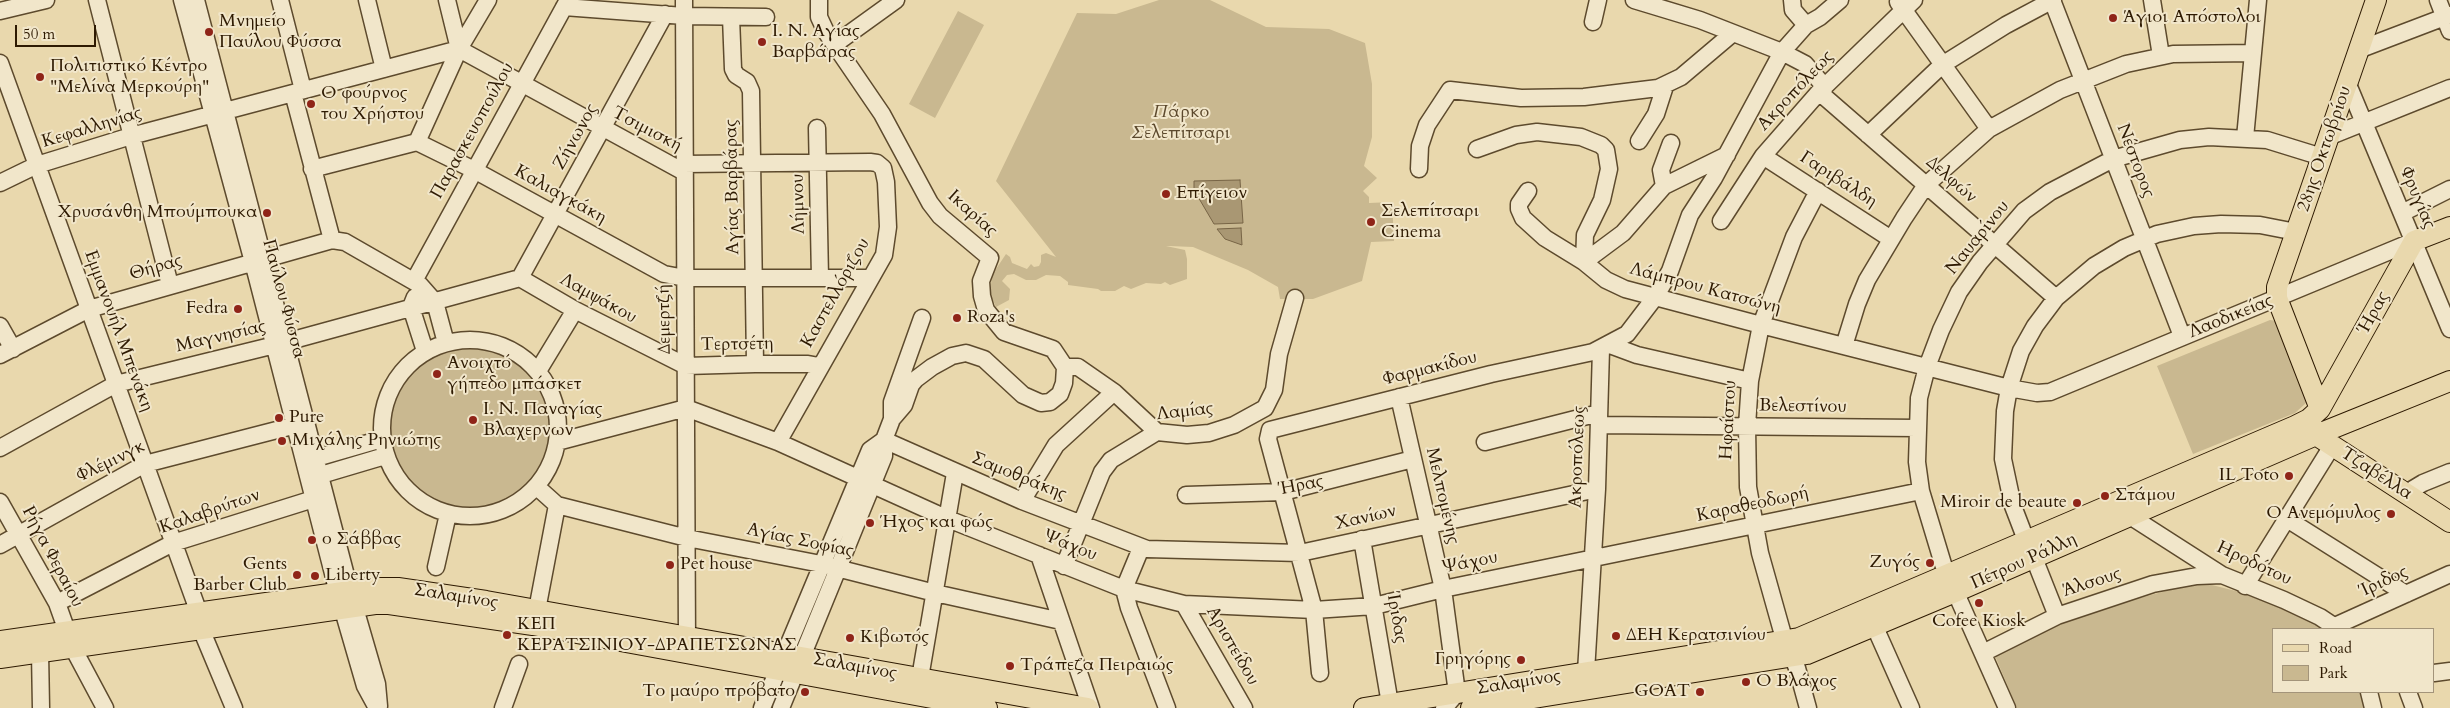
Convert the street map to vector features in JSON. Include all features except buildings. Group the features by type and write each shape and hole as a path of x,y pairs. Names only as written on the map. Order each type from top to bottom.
{"main road":[{"name":"28ης Οκτωβρίου","path":"2277,298 2277,287 2376,0"},
{"name":"Λαοδικείας","path":"2414,241 2450,227"},
{"name":"Ήρας","path":"2334,384 2414,241"},
{"path":"2277,298 2320,427"},
{"name":"Πέτρου Ράλλη","path":"1790,649 1799,638 1951,583 2320,427 2360,417 2450,381"},
{"path":"2320,427 2334,384"},
{"path":"2334,384 2334,401 2337,408 2343,413 2360,417"},
{"name":"Πέτρου Ράλλη","path":"2030,549 2130,516 2320,427"},
{"name":"Τζαβέλλα","path":"2320,427 2408,495 2450,522"},
{"name":"Πέτρου Ράλλη","path":"1585,681 1790,649 1874,625 1951,583"},
{"name":"Σαλαμίνος","path":"0,641 70,640 347,600 387,588 422,591 687,637 916,694 987,708"},
{"name":"Σαλαμίνος","path":"347,600 438,611 791,664"},
{"name":"Σαλαμίνος","path":"0,658 40,652 70,640"},
{"name":"Σαλαμίνος","path":"1364,708 1457,693 1585,681"},
{"name":"Σαλαμίνος","path":"1471,708 1585,681"},
{"name":"Σαλαμίνος","path":"916,694 1089,708"}],"street":[{"path":"0,11 46,0"},
{"path":"97,0 170,285"},
{"name":"Παύλου Φύσσα","path":"182,0 218,113 259,261 347,600 377,684 378,708"},
{"name":"Παύλου Φύσσα","path":"196,0 218,113"},
{"path":"280,0 312,169 332,240 345,242 417,283 435,302 446,343"},
{"path":"366,0 384,69"},
{"path":"447,0 460,49"},
{"path":"312,169 417,142 460,49 488,0"},
{"name":"Ικαρίας","path":"820,0 819,17 826,32 882,114 930,203 940,216 990,258 981,281 982,296 986,310 1004,332 1016,338 1052,349 1065,368"},
{"path":"834,44 896,0"},
{"path":"1593,22 1598,0"},
{"name":"Δελφών","path":"1634,0 1667,5 1782,52 1805,64 1822,89 1868,135 2056,298"},
{"path":"1792,0 1793,10 1806,25"},
{"path":"1606,347 1627,334 1656,296 1670,271 1690,215 1727,155 1782,52 1806,25 1820,17 1840,0"},
{"path":"1868,135 1942,65 2006,25 2052,0"},
{"name":"Νέστορος","path":"2052,0 2182,336"},
{"path":"2152,0 2161,56"},
{"path":"2245,138 2258,0"},
{"path":"2358,50 2448,21 2438,0"},
{"path":"1904,3 1942,65 1990,129"},
{"name":"Ακροπόλεως","path":"1721,221 1764,156 1822,89 1904,3"},
{"path":"566,4 665,14 684,8 731,17 766,17"},
{"name":"Παρασκευοπούλου","path":"411,307 417,283 474,170 566,4"},
{"name":"Δεμερτζή","path":"684,8 687,637"},
{"name":"Ζήνωνος","path":"520,278 665,14"},
{"name":"Αγίας Βαρβάρας","path":"731,17 733,69 746,82 751,91 755,364"},
{"path":"1419,169 1420,146 1427,125 1450,90 1530,98 1584,97 1628,93 1665,86 1681,77 1734,33"},
{"name":"Κεφαλληνίας","path":"0,183 37,165 131,136 460,49"},
{"name":"Τσιμισκή","path":"460,49 603,129 684,168"},
{"path":"1844,346 1857,304 1867,280 1926,185 1990,129 2083,81 2126,64 2161,56 2197,53 2253,53"},
{"name":"Εμμανουήλ Μπενάκη","path":"0,63 174,543 200,621 234,708"},
{"name":"Φρυγίας","path":"2348,82 2402,214 2445,304 2450,329"},
{"path":"1639,141 1656,114 1665,86"},
{"path":"2328,137 2450,88"},
{"name":"Λήμνου","path":"818,128 820,278"},
{"path":"1476,149 1516,134 1537,132 1581,138 1601,145 1606,150 1609,169 1602,200 1585,235 1584,262"},
{"name":"Ναυαρίνου","path":"2007,708 1951,583 1921,491 1917,428 1919,398 1927,366 1959,292 1994,245 2016,220 2041,198 2069,180 2113,159 2180,140 2209,137 2245,138 2282,143 2322,157"},
{"name":"Καλιαγκάκη","path":"417,142 474,170 664,274 685,278 754,280 869,278"},
{"path":"1664,186 1661,170 1671,143"},
{"path":"1584,262 1623,233 1664,186 1727,155"},
{"name":"Γαριβάλδη","path":"1764,156 1891,239"},
{"name":"Καστελλόριζου","path":"778,442 819,366 884,255 888,226 886,182 883,168 877,163 870,162 818,164"},
{"path":"684,168 752,164 818,164"},
{"path":"2402,214 2450,189"},
{"name":"Λάμπρου Κατσώνη","path":"1528,191 1519,204 1519,210 1523,218 1545,238 1584,262 1613,284 1761,325 2009,388"},
{"name":"Ηφαίστου","path":"1808,708 1754,525 1748,487 1747,426 1750,380 1761,325 1794,237 1818,191"},
{"path":"2057,616 2013,506 2003,459 2002,436 2009,388 2027,339 2056,298 2094,266 2143,238 2184,227 2221,224 2260,225 2296,232"},
{"name":"Θήρας","path":"6,352 89,309 332,240"},
{"name":"Λαοδικείας","path":"2009,388 2037,393 2050,392 2414,241"},
{"name":"Μαγνησίας","path":"0,448 116,384 281,344 520,278"},
{"name":"Λαμψάκου","path":"520,278 575,310 686,366"},
{"name":"Λαμίας","path":"1064,566 1106,465 1157,432 1179,435 1209,433 1234,425 1265,408 1274,390 1278,354 1296,298"},
{"path":"411,307 425,352"},
{"path":"538,370 575,310"},
{"path":"892,419 892,402 922,318"},
{"path":"0,326 6,352"},
{"path":"469,340 488,341 524,357 538,370 551,391 558,414 555,456 547,472 537,487 518,503 496,513 472,517 448,514 427,506 409,493 395,476 385,456 382,439 382,418 387,397 397,378 411,362 425,352 446,343 469,340"},
{"path":"1606,347 1750,380"},
{"name":"Ακροπόλεως","path":"1585,681 1606,347"},
{"name":"Φαρμακίδου","path":"1283,492 1268,439 1270,430 1606,347"},
{"path":"762,708 791,664 839,569 874,486 884,456 884,440 892,419 904,405 911,385 932,366 952,356 966,353 984,358 1023,395 1041,403 1050,402 1060,394 1064,383 1065,368 1078,367 1114,392 1157,432"},
{"name":"Τερτσέτη","path":"686,366 755,364 808,364 819,366"},
{"path":"1022,501 1056,445 1114,392"},
{"name":"Μελπομένης","path":"1399,397 1443,589 1457,693"},
{"path":"557,442 686,408"},
{"name":"Ψάχου","path":"686,408 778,442 948,519 1064,566 1124,589 1184,604 1314,610 1374,606 1443,589 1593,559"},
{"path":"1485,442 1600,419"},
{"name":"Βελεστίνου","path":"1600,419 1747,426 1917,428"},
{"name":"Παύλου Φύσσα","path":"301,423 321,475 320,497"},
{"name":"Φλέμινγκ","path":"0,545 145,464 301,423"},
{"path":"2245,586 2287,519 2320,427"},
{"path":"316,458 382,439"},
{"path":"781,708 791,664 822,564 870,450 884,440"},
{"name":"Σαμοθράκης","path":"884,440 1022,501 1141,548"},
{"path":"321,475 385,456"},
{"name":"Ήρας","path":"1186,495 1283,492 1413,459"},
{"path":"2408,495 2422,483 2450,472"},
{"path":"916,694 956,473"},
{"name":"Αγίας Σοφίας","path":"537,487 557,506 687,538 822,564 935,593 1061,621"},
{"name":"Χανίων","path":"1141,548 1300,553 1597,489"},
{"name":"Καραθεοδωρή","path":"1593,559 1921,491"},
{"path":"1283,492 1314,610 1320,673"},
{"name":"Καλαβρύτων","path":"57,603 174,543 320,497"},
{"name":"Ρήγα Φεραίου","path":"0,502 57,603 70,640 106,708"},
{"path":"537,610 557,506"},
{"path":"436,568 448,514"},
{"name":"Ηροδότου","path":"2130,516 2222,575 2245,586 2284,600 2337,628"},
{"path":"2287,519 2406,594"},
{"name":"Ίριδας","path":"1362,539 1390,704"},
{"path":"1141,548 1124,589 1129,608 1167,708"},
{"path":"1039,555 1089,708"},
{"name":"Ίριδος","path":"2337,628 2450,574"},
{"name":"Άλσους","path":"1983,653 2057,616 2153,584 2197,576 2222,575"},
{"name":"Αριστείδου","path":"1184,604 1244,708"},
{"path":"1874,625 1910,708"},
{"path":"40,652 41,708"},
{"path":"503,708 519,664"},
{"path":"2435,673 2450,671"},
{"path":"1444,708 1457,693"},
{"path":"2369,693 2373,708"},
{"path":"2408,693 2414,708"}],"green space":[{"name":"Πάρκο Σελεπίτσαρι","path":"1159,0 1210,0 1266,27 1329,29 1365,43 1372,84 1372,137 1364,166 1377,178 1363,191 1369,197 1369,203 1392,202 1394,241 1371,242 1362,281 1313,299 1280,299 1278,287 1248,270 1193,247 1166,246 1185,250 1187,279 1170,285 1165,282 1161,284 1146,283 1131,289 1124,286 1115,291 1101,291 1068,285 1068,282 1060,276 1046,275 1036,280 1026,280 1014,274 1007,275 1002,281 1010,289 1009,300 996,307 990,294 992,275 1006,254 1010,257 1012,263 1027,269 1031,264 1034,267 1039,266 1041,255 1046,253 1056,257 996,181 1077,13 1116,14"},
{"path":"958,11 984,25 935,118 909,104"},
{"path":"2270,320 2276,321 2306,395 2306,403 2295,413 2193,454 2157,366"},
{"path":"471,344 495,348 516,358 529,368 539,381 549,402 553,426 549,450 539,471 529,484 516,494 495,504 471,508 447,504 426,494 413,484 403,471 393,450 389,426 393,402 403,381 413,368 426,358 447,348"},
{"path":"2191,584 2212,585 2252,595 2301,615 2323,628 2272,628 2272,693 2362,693 2366,708 2017,708 1995,656 2060,620"}],"shaded area":[{"path":"1240,180 1243,223 1214,224 1194,190 1194,181"},
{"path":"1241,228 1242,245 1225,239 1217,229"}],"place":[{"name":"Άγιοι Απόστολοι","path":"2113,18"},
{"name":"Μνημείο Παύλου Φύσσα","path":"209,32"},
{"name":"Ι. Ν. Αγίας Βαρβάρας","path":"762,42"},
{"name":"Πολιτιστικό Κέντρο \"Μελίνα Μερκούρη\"","path":"40,77"},
{"name":"Ο φούρνος του Χρήστου","path":"311,104"},
{"name":"Επίγειον","path":"1166,194"},
{"name":"Χρυσάνθη Μπούμπουκα","path":"267,213"},
{"name":"Σελεπίτσαρι Cinema","path":"1371,222"},
{"name":"Fedra","path":"238,309"},
{"name":"Roza's","path":"957,318"},
{"name":"Ανοιχτό γήπεδο μπάσκετ","path":"437,374"},
{"name":"Pure","path":"279,418"},
{"name":"Ι. Ν. Παναγίας Βλαχερνων","path":"473,420"},
{"name":"Μιχάλης Ρηνιώτης","path":"282,441"},
{"name":"IL Toto","path":"2289,476"},
{"name":"Στάμου","path":"2105,496"},
{"name":"Miroir de beaute","path":"2077,503"},
{"name":"Ο Ανεμόμυλος","path":"2391,514"},
{"name":"Ήχος και φώς","path":"870,523"},
{"name":"ο Σάββας","path":"312,540"},
{"name":"Ζυγός","path":"1930,563"},
{"name":"Pet house","path":"670,565"},
{"name":"Gents Barber Club","path":"297,575"},
{"name":"Liberty","path":"315,576"},
{"name":"Cofee Kiosk","path":"1979,603"},
{"name":"ΚΕΠ ΚΕΡΑΤΣΙΝΙΟΥ-ΔΡΑΠΕΤΣΩΝΑΣ","path":"507,635"},
{"name":"ΔΕΗ Κερατσινίου","path":"1616,636"},
{"name":"Κιβωτός","path":"850,638"},
{"name":"Γρηγόρης","path":"1521,660"},
{"name":"Τράπεζα Πειραιώς","path":"1010,666"},
{"name":"Ο Βλάχος","path":"1746,682"},
{"name":"Το μαύρο πρόβατο","path":"805,692"},
{"name":"GOAT","path":"1700,692"}]}
